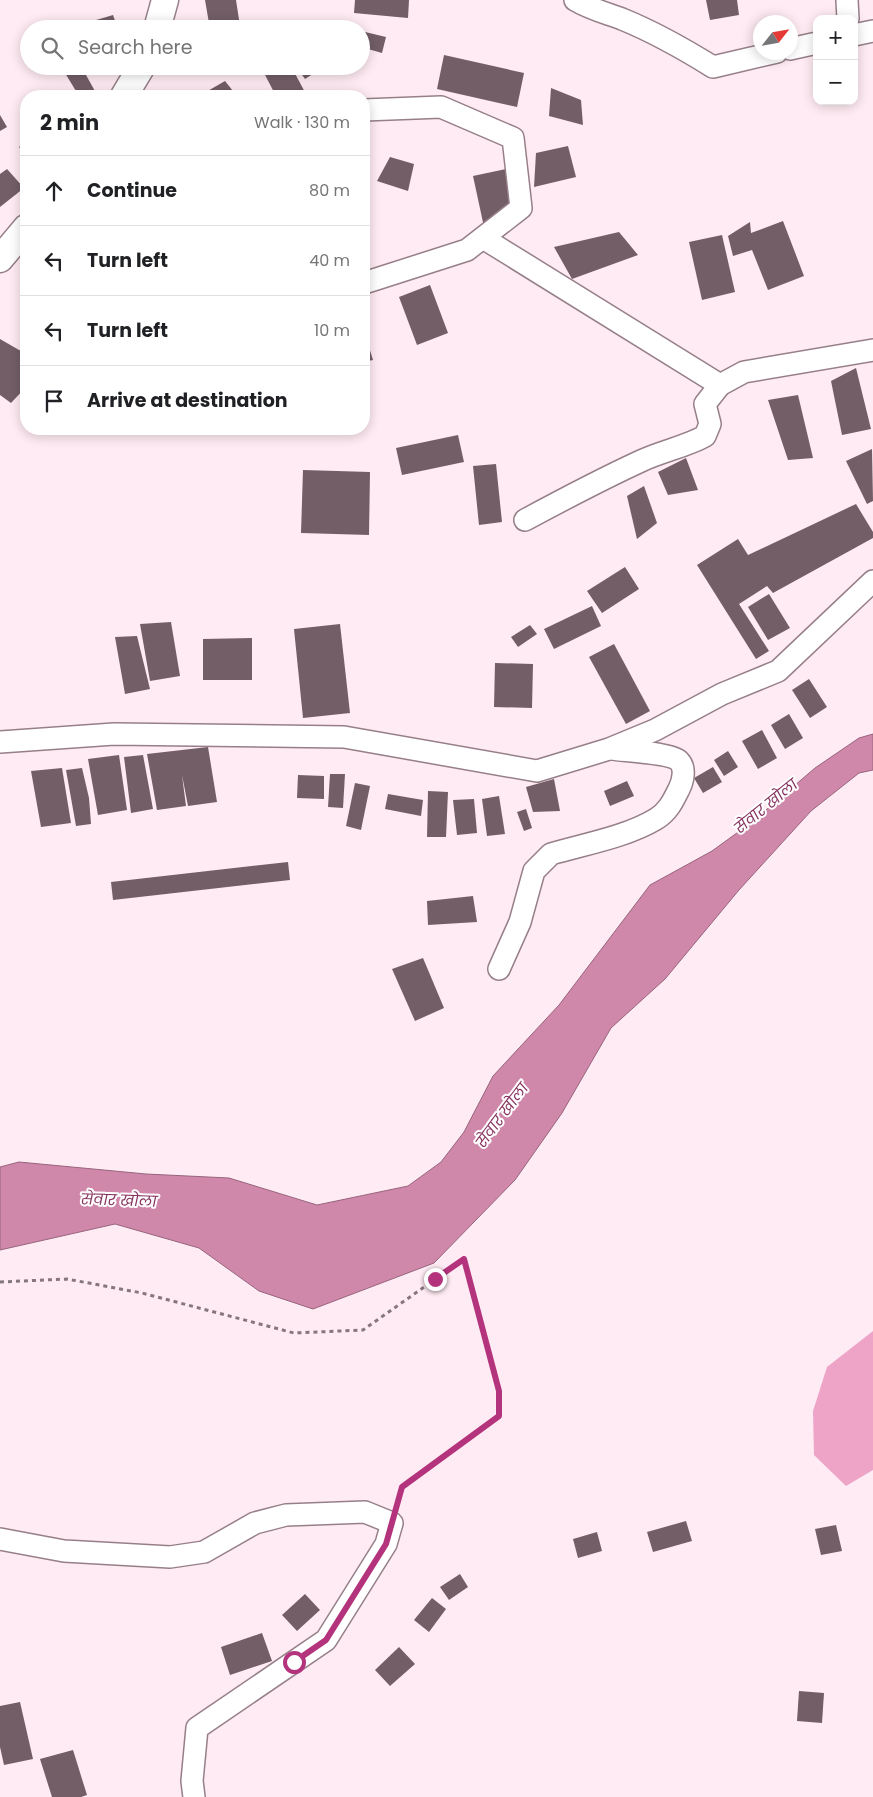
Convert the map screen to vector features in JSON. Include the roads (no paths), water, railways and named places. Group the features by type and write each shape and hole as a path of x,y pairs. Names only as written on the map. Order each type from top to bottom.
{"street":[{"path":"159,20 165,0"},
{"path":"575,0 585,6 623,20 681,48 713,67 753,58"},
{"path":"847,0 848,15"},
{"path":"858,34 873,31"},
{"path":"798,48 813,45"},
{"path":"128,90 137,75"},
{"path":"370,110 441,107 513,138 522,208 467,250 370,281"},
{"path":"0,259 20,235"},
{"path":"483,238 720,385"},
{"path":"525,520 644,459 691,444 705,436 710,424 705,404 720,385 744,372 873,350"},
{"path":"0,742 114,734 344,737 537,771 609,749 655,730 722,694 778,672 873,582"},
{"path":"499,969 520,922 534,870 541,862 551,854 630,831 657,818 671,806 683,782 683,769 680,761 674,758 609,749"},
{"path":"0,1539 64,1551 170,1557 204,1552 256,1523 286,1515 365,1512 392,1523 386,1544 326,1640 197,1728 192,1781 194,1797"}],"water":[{"name":"सेवार खोला","path":"873,734 873,770 859,773 811,811 739,890 665,979 611,1028 562,1113 515,1180 434,1263 313,1309 259,1291 199,1248 115,1224 0,1250 0,1167 19,1162 146,1174 229,1178 317,1205 408,1186 441,1162 464,1132 493,1076 559,1005 650,885 712,851 752,822 815,768 859,738"}]}
